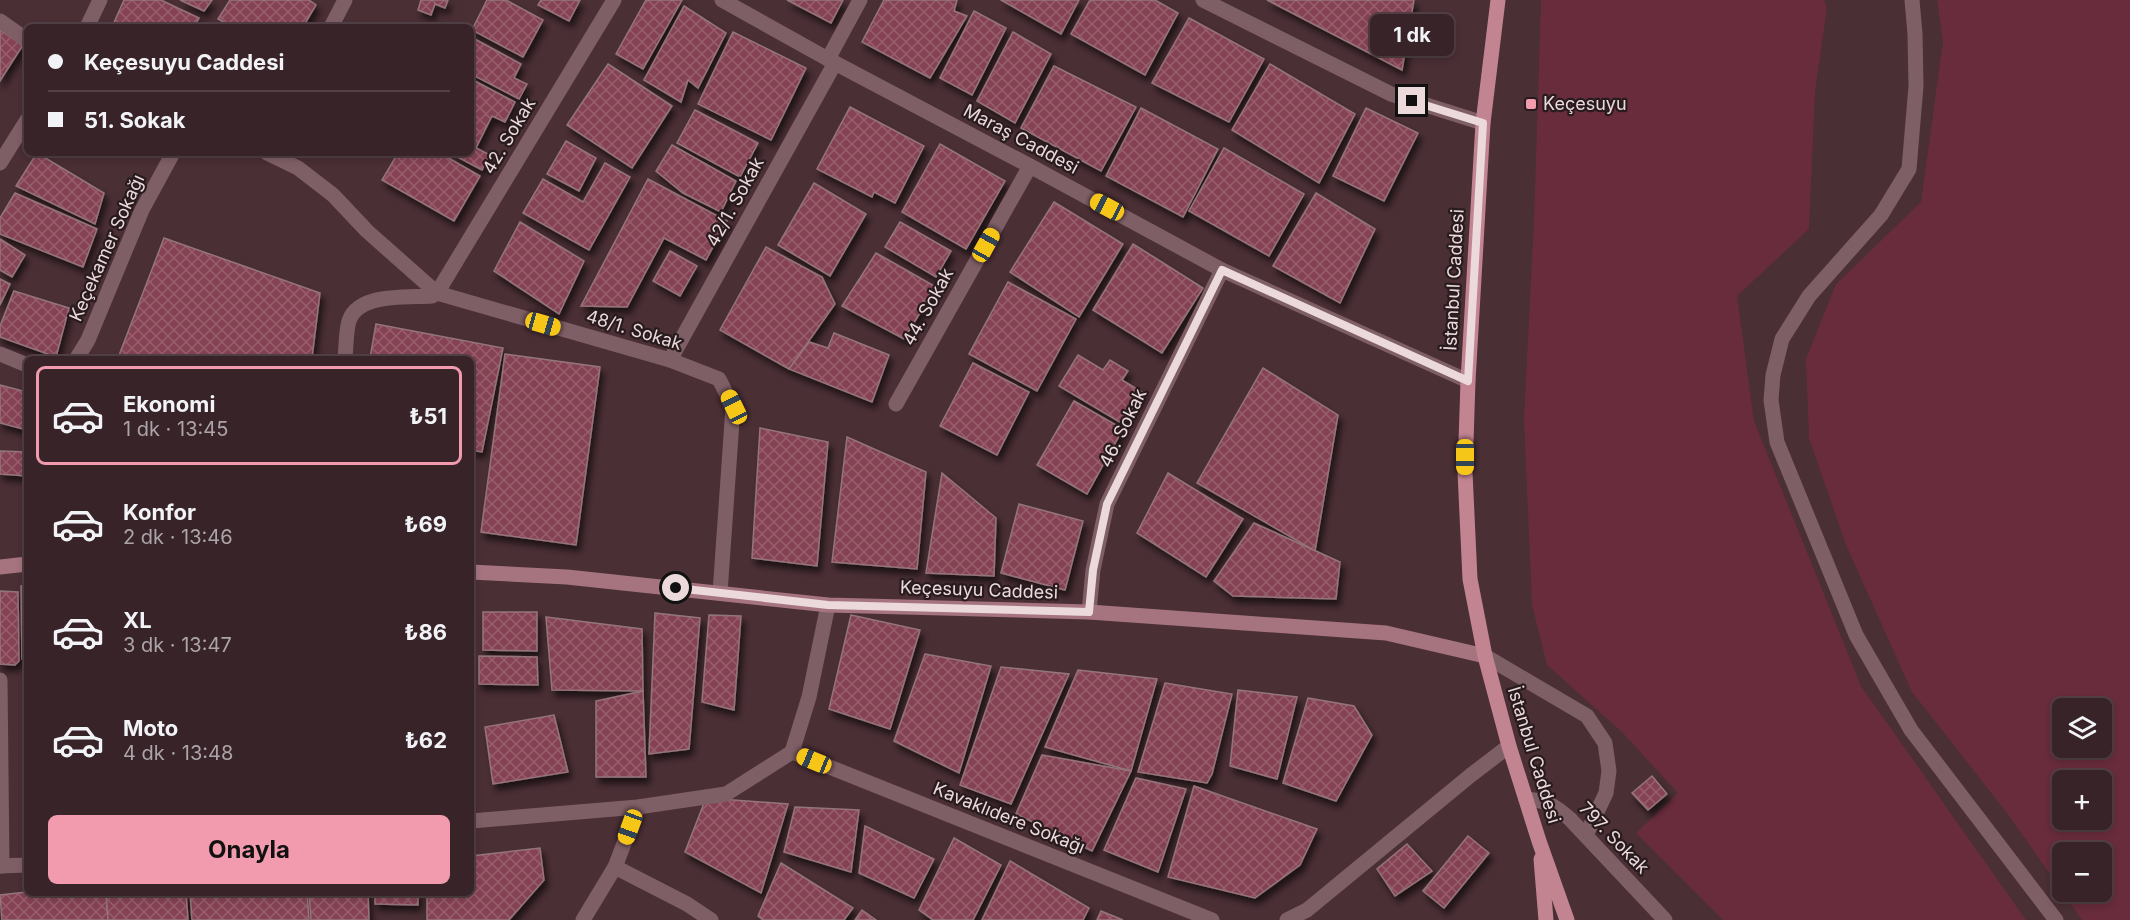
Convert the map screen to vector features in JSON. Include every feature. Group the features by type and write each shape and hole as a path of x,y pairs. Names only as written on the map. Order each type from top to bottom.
{"main road":[{"name":"İstanbul Caddesi","path":"1498,0 1483,123 1468,381 1465,472 1470,579 1485,656 1509,746 1567,920"},
{"name":"İstanbul Caddesi","path":"1539,841 1546,920"}],"street":[{"path":"88,24 100,0"},
{"path":"333,24 345,0"},
{"name":"42. Sokak","path":"437,293 614,0"},
{"name":"Maraş Caddesi","path":"722,0 831,61 1222,270 1468,381"},
{"name":"42/1. Sokak","path":"670,360 831,61 860,0"},
{"path":"1203,0 1391,94 1483,123"},
{"path":"1912,0 1916,86 1909,169 1881,215 1809,296 1782,339 1773,375 1771,400 1777,442 1856,635 1905,720 2056,920"},
{"path":"0,21 24,38"},
{"path":"0,163 24,125"},
{"name":"Keçekamer Sokağı","path":"78,356 88,340 142,210 171,156"},
{"name":"48/1. Sokak","path":"273,156 298,168 333,195 367,231 437,293 670,360 719,379 734,407 720,593"},
{"name":"44. Sokak","path":"896,404 1030,166"},
{"name":"46. Sokak","path":"1089,612 1093,570 1107,504 1222,270"},
{"path":"345,356 348,323 352,315 363,304 376,300 432,296 437,293"},
{"path":"0,354 24,364"},
{"path":"0,567 24,564"},
{"name":"Keçesuyu Caddesi","path":"474,572 567,577 828,605 1089,612 1386,633 1485,656"},
{"path":"474,822 638,807 726,794 792,752 808,697 828,605"},
{"path":"1485,656 1587,716 1605,743 1609,771 1606,793 1586,835"},
{"path":"0,680 1,866 24,865"},
{"path":"1287,920 1307,910 1509,746"},
{"name":"Kavaklıdere Sokağı","path":"792,752 1212,920"},
{"name":"797. Sokak","path":"1526,799 1545,801 1554,805 1586,835 1665,920"},
{"path":"583,920 615,867 638,807"},
{"path":"615,867 687,904 711,920"}],"shaded area":[{"path":"1541,0 1824,0 1827,7 1815,92 1809,229 1737,296 1754,421 1861,686 2026,920 1723,920 1636,833 1678,793 1622,732 1547,665 1532,605 1524,418 1534,220"},
{"path":"1937,0 2130,0 2130,920 2082,920 2069,902 2112,902 2112,842 2052,842 2052,877 2010,817 1912,692 1846,545 1809,438 1806,359 1836,284 1921,202 1943,41"}],"building":[{"path":"124,0 161,0 199,18 196,24 113,24"},
{"path":"180,0 212,0 204,11"},
{"path":"230,0 309,0 316,5 305,24 227,24 218,19"},
{"path":"421,0 448,0 445,8 435,4 431,15 418,10"},
{"path":"487,0 506,0 543,20 523,57 474,31 474,26"},
{"path":"541,0 580,0 569,21 538,5"},
{"path":"646,0 682,0 643,69 616,54"},
{"path":"787,0 843,0 831,23"},
{"path":"884,0 957,0 954,11 967,16 930,78 862,42"},
{"path":"1001,0 1079,0 1061,34"},
{"path":"1090,0 1155,0 1178,13 1145,75 1071,34"},
{"path":"1267,0 1414,0 1402,70"},
{"path":"684,6 726,33 698,88 688,80 681,102 644,80"},
{"path":"974,11 1006,28 972,95 940,78"},
{"path":"1189,18 1264,59 1229,122 1152,83"},
{"path":"0,30 23,45 0,81"},
{"path":"733,32 806,68 771,140 698,104"},
{"path":"1013,32 1051,54 1015,123 977,101"},
{"path":"474,39 521,64 514,78 527,84 519,99 474,76"},
{"path":"608,64 672,106 632,168 567,125"},
{"path":"1270,64 1355,114 1319,183 1232,130"},
{"path":"1054,66 1136,107 1101,171 1021,128"},
{"path":"474,81 515,102 505,122 492,116 476,148 490,155 482,170 456,156 474,156"},
{"path":"850,107 924,146 895,203 874,192 872,197 817,169"},
{"path":"1141,108 1218,149 1183,217 1106,176"},
{"path":"1366,108 1418,133 1384,201 1333,176"},
{"path":"695,110 758,143 740,177 677,143"},
{"path":"566,141 596,158 579,191 547,174"},
{"path":"940,144 1005,181 966,249 902,212"},
{"path":"672,145 736,181 721,212 683,193 656,171"},
{"path":"1224,148 1304,194 1269,256 1189,211"},
{"path":"35,156 42,156 104,193 95,224 16,186"},
{"path":"396,156 445,156 480,176 454,221 382,180"},
{"path":"605,163 630,177 589,250 523,213 543,179 583,202"},
{"path":"648,179 727,221 706,260 664,238 627,307 581,306"},
{"path":"814,183 866,214 830,276 778,245"},
{"path":"15,193 97,229 83,267 0,234 0,218"},
{"path":"1316,193 1375,229 1340,303 1273,266"},
{"path":"1054,202 1123,244 1079,317 1010,272"},
{"path":"520,222 584,261 559,314 494,271"},
{"path":"900,222 951,251 936,277 885,247"},
{"path":"164,238 320,293 312,356 119,356"},
{"path":"0,239 25,255 12,277 0,270"},
{"path":"1133,244 1203,288 1162,353 1093,310"},
{"path":"766,247 822,277 835,304 789,369 720,330"},
{"path":"670,251 697,266 680,296 653,281"},
{"path":"876,253 936,287 904,339 842,306"},
{"path":"0,279 10,284 0,305"},
{"path":"1008,282 1076,319 1037,391 969,354"},
{"path":"14,291 69,308 56,356 0,337 0,326"},
{"path":"376,324 503,348 482,452 474,451 474,356 370,356"},
{"path":"834,333 889,355 872,402 789,369 809,342 828,348"},
{"path":"505,354 600,367 576,545 481,532"},
{"path":"1078,355 1103,370 1110,360 1128,371 1122,380 1142,392 1123,424 1059,386"},
{"path":"973,363 1029,392 997,455 940,426"},
{"path":"1263,368 1338,415 1315,551 1197,483"},
{"path":"0,385 24,391 24,429 0,423"},
{"path":"1074,401 1123,429 1087,494 1037,465"},
{"path":"760,428 828,442 817,566 752,558"},
{"path":"847,437 926,472 917,569 832,562"},
{"path":"0,451 24,452 24,476 0,474"},
{"path":"942,473 996,518 994,576 926,573"},
{"path":"1168,473 1243,519 1206,577 1137,533"},
{"path":"1019,504 1083,521 1065,590 1001,573"},
{"path":"1254,523 1340,562 1336,599 1233,596 1214,581"},
{"path":"21,586 24,586 24,659 22,659"},
{"path":"0,591 18,592 19,661 15,665 0,664"},
{"path":"483,612 537,612 537,651 483,650"},
{"path":"655,613 700,618 689,749 649,754"},
{"path":"709,615 741,616 734,710 702,702"},
{"path":"851,615 920,630 890,729 829,709"},
{"path":"546,617 642,629 643,691 552,690"},
{"path":"925,654 991,666 959,773 894,741"},
{"path":"479,656 537,657 538,685 479,684"},
{"path":"1001,667 1069,674 1011,804 960,785"},
{"path":"1078,670 1157,679 1131,771 1045,747"},
{"path":"1165,683 1232,694 1212,774 1207,783 1138,772"},
{"path":"1238,690 1297,697 1277,779 1230,766"},
{"path":"643,691 646,777 596,777 596,701"},
{"path":"1308,698 1354,706 1372,735 1336,801 1283,783"},
{"path":"554,715 568,772 493,784 485,727"},
{"path":"1042,755 1131,771 1092,851 1016,814"},
{"path":"1652,776 1667,794 1648,810 1632,793"},
{"path":"1136,778 1186,789 1158,872 1104,850"},
{"path":"1194,786 1317,829 1300,865 1255,898 1168,877"},
{"path":"706,798 788,804 761,893 685,852"},
{"path":"795,807 859,810 851,872 784,852"},
{"path":"865,826 934,859 914,898 859,873"},
{"path":"1468,836 1489,853 1444,908 1423,891"},
{"path":"954,838 1001,865 973,920 933,920 919,910"},
{"path":"1407,844 1432,871 1395,896 1377,869"},
{"path":"540,848 544,880 509,920 427,920 427,896 474,896 474,856"},
{"path":"1010,861 1089,908 1083,920 982,920"},
{"path":"781,863 853,908 844,920 763,920 758,916"},
{"path":"24,892 24,896 106,896 108,920 2,920 0,895"},
{"path":"106,896 186,896 188,920 108,920"},
{"path":"190,896 307,896 309,920 192,920"},
{"path":"309,896 368,896 369,920 311,920"},
{"path":"375,896 418,896 418,905 375,904"},
{"path":"862,910 876,920 855,920"},
{"path":"1101,911 1123,920 1097,920"}],"place":[{"name":"Keçesuyu","path":"1531,104"}],"route":[{"path":"676,588 828,605 1089,612 1093,570 1107,504 1222,270 1468,381 1483,123 1412,101"}]}
